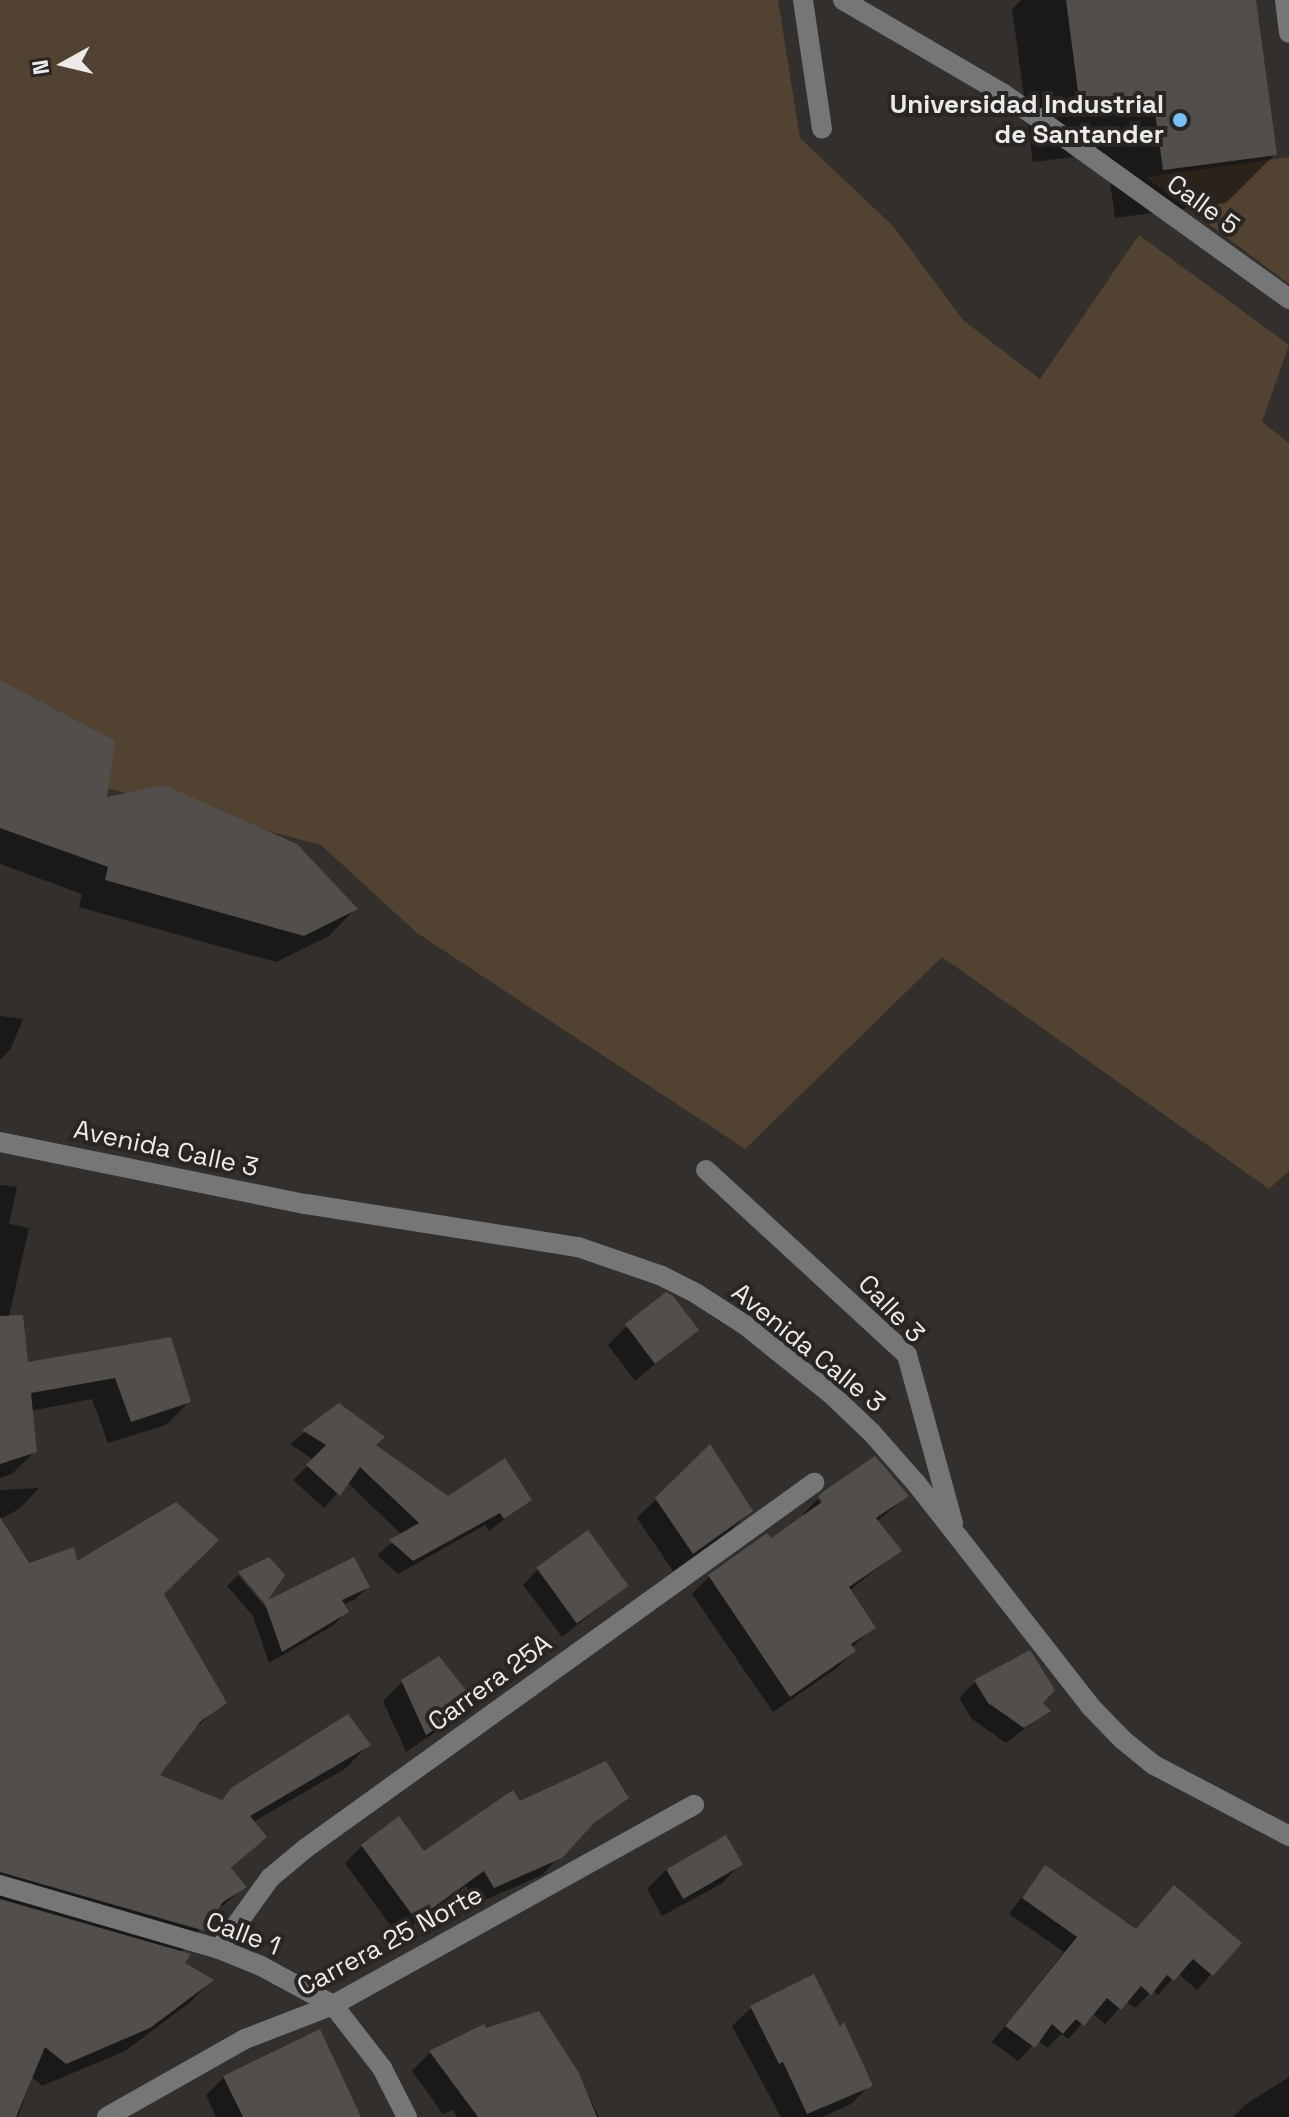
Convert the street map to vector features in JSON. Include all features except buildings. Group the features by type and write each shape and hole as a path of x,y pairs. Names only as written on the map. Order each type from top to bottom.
{"street":[{"path":"803,0 822,129"},
{"name":"Calle 5","path":"843,0 1004,94 1289,299"},
{"path":"1285,0 1289,33"},
{"name":"Avenida Calle 3","path":"0,1142 306,1204 566,1245 662,1276 745,1325 830,1393 872,1433 1090,1706 1123,1740 1154,1765 1289,1836"},
{"name":"Calle 3","path":"706,1170 907,1355 956,1535"},
{"name":"Carrera 25A","path":"219,1949 270,1878 306,1848 814,1483"},
{"name":"Carrera 25 Norte","path":"107,2117 245,2039 333,2005 694,1805"},
{"name":"Calle 1","path":"0,1885 219,1949 261,1966 333,2005 382,2068 407,2117"}],"shaded area":[{"path":"0,0 778,0 800,138 894,227 963,320 1040,379 1139,235 1289,345 1262,422 1289,443 1289,1171 1269,1189 942,957 745,1149 417,933 321,845 0,760"},
{"path":"1289,157 1289,284 1146,177"}],"place":[{"name":"Universidad Industrial de Santander","path":"1180,120"}]}
